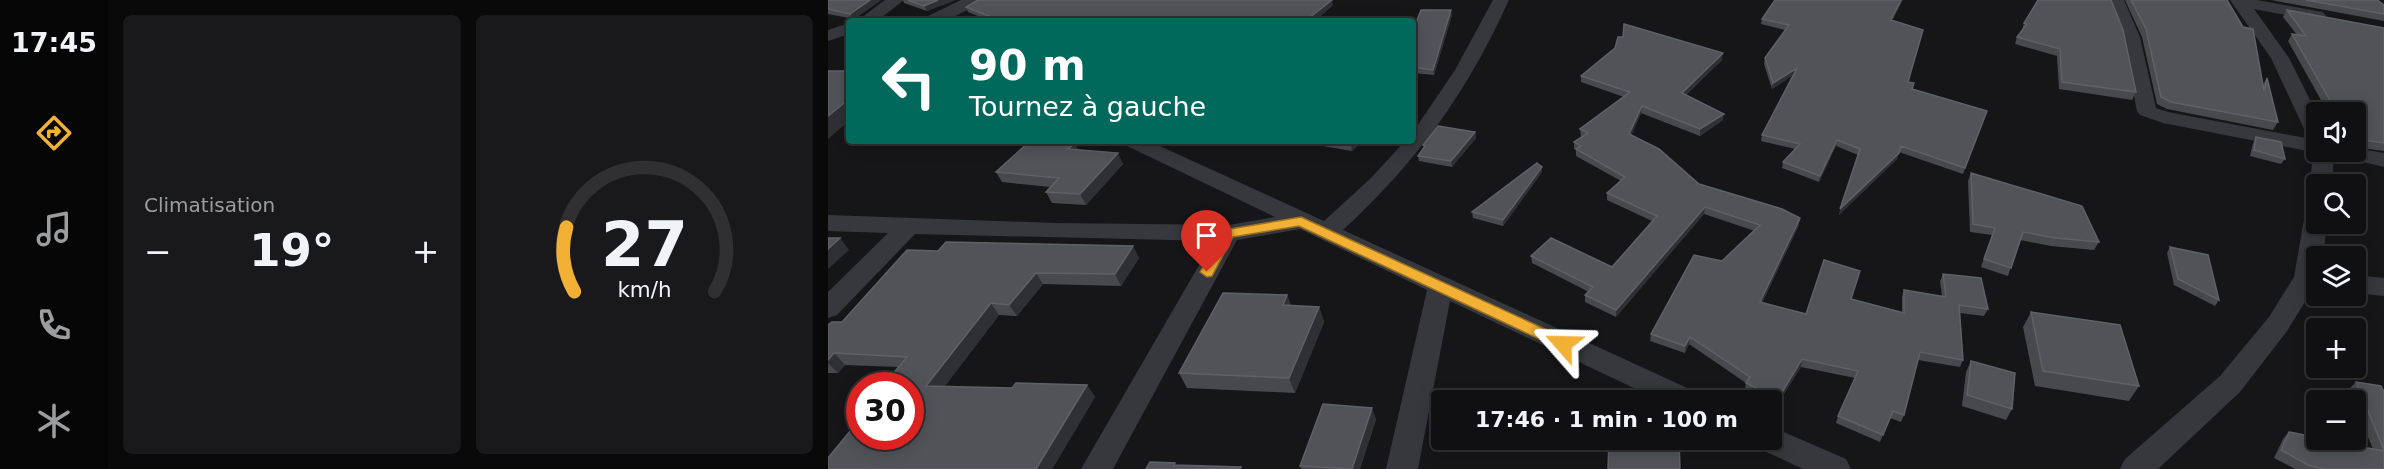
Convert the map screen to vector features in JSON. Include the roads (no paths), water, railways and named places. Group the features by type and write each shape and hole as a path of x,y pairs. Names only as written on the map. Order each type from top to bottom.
{"street":[{"path":"870,18 896,0"},
{"path":"938,18 974,0"},
{"path":"1416,142 1463,74 1485,37 1501,0"},
{"path":"2116,0 2131,37 2147,111 2163,117 2306,144"},
{"path":"2239,1 2329,18"},
{"path":"2239,1 2280,58 2306,113"},
{"path":"828,36 846,29"},
{"path":"828,45 846,42"},
{"path":"1138,144 1664,390"},
{"path":"1326,233 1386,177 1414,144"},
{"path":"2366,157 2384,160"},
{"path":"828,223 1056,231 1229,233 1301,221"},
{"path":"828,308 910,225"},
{"path":"1097,469 1229,233"},
{"path":"2136,469 2230,384 2306,285"},
{"path":"2366,285 2384,287"},
{"path":"1402,469 1440,287"},
{"path":"1782,445 1835,469"}]}
